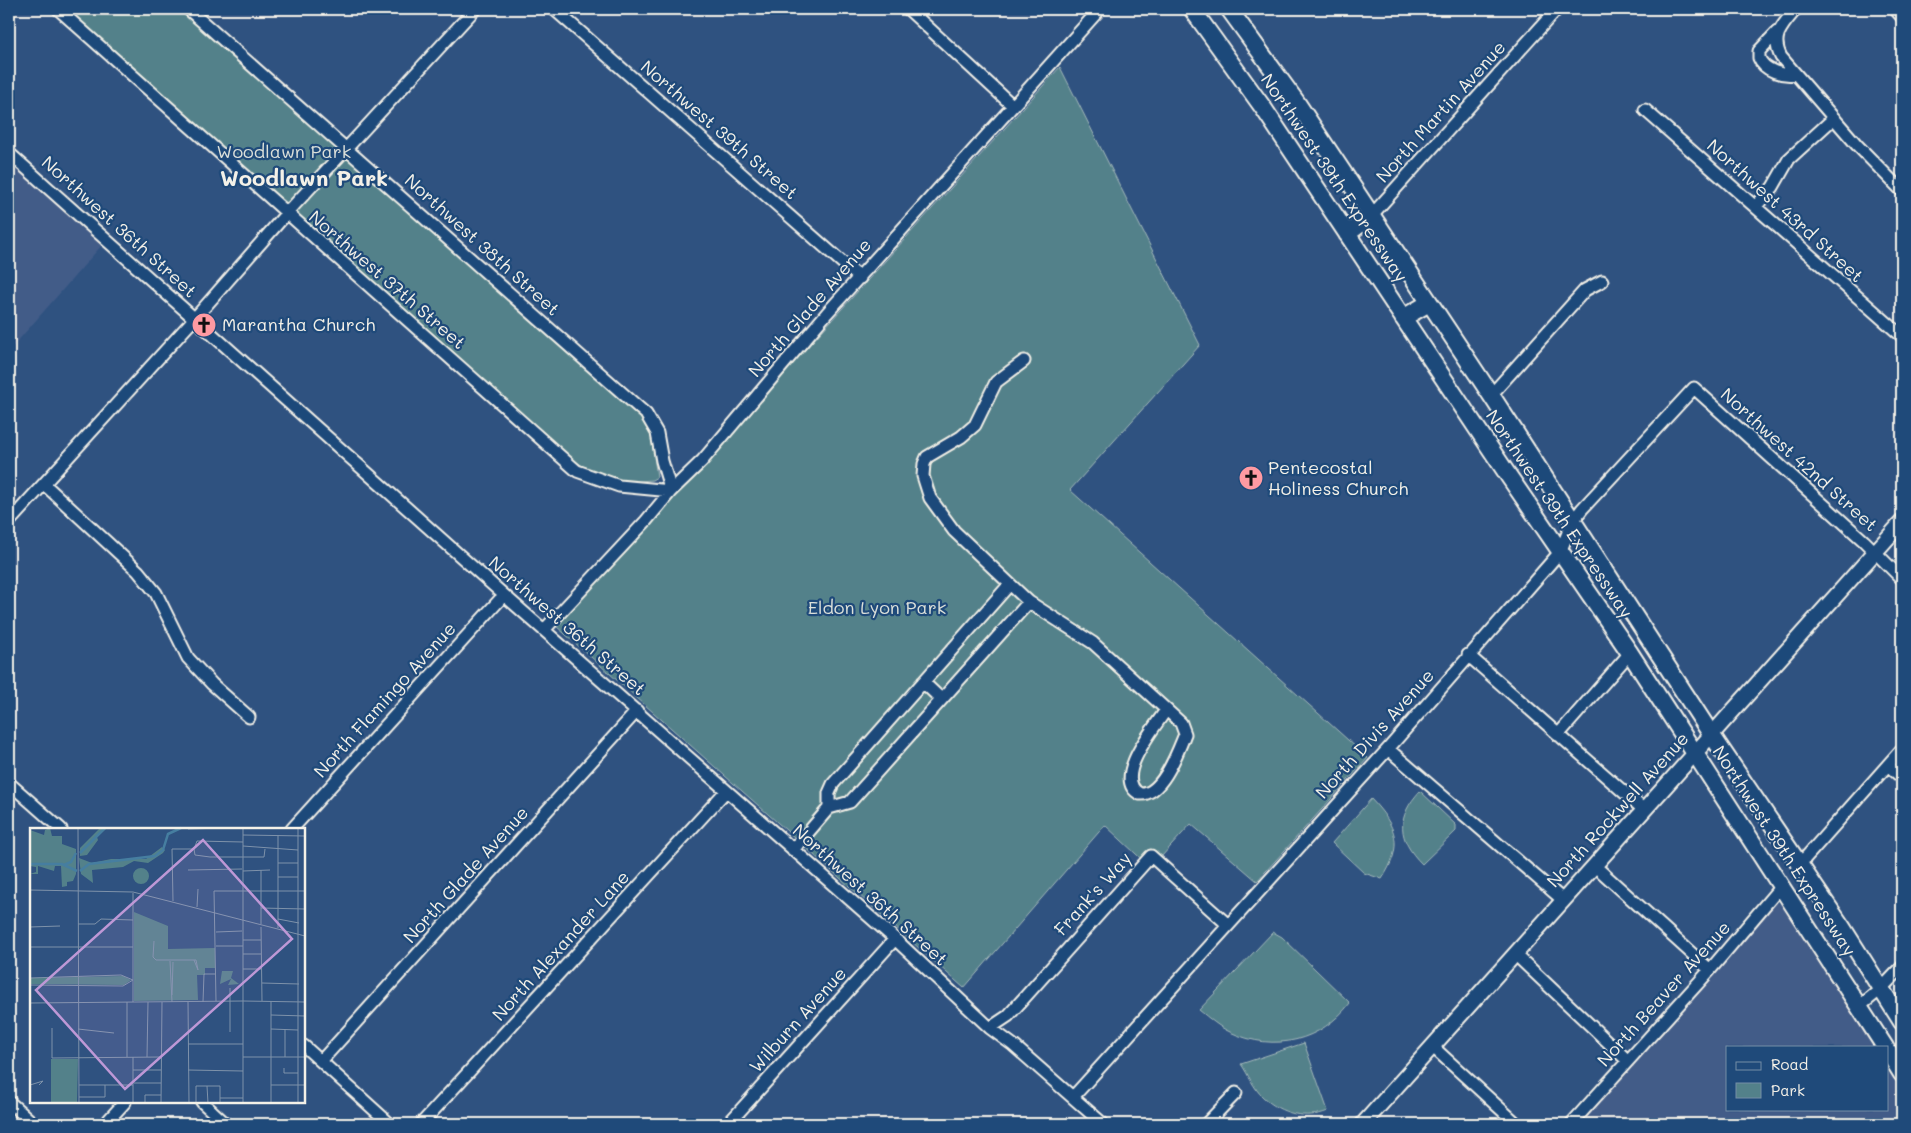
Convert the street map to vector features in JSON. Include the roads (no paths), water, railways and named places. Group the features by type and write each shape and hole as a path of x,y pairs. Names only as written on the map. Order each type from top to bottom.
{"highway":[{"name":"Northwest 39th Expressway","path":"1192,9 1233,63 1560,552 1696,751 1707,772 1782,885 1884,1046"},
{"name":"Northwest 39th Expressway","path":"1229,9 1295,100 1491,395 1711,734 1800,864 1902,1022"},
{"path":"1348,234 1371,216"},
{"path":"1403,318 1429,303"},
{"path":"1888,1052 1902,1074"}],"main road":[{"name":"North Rockwell Avenue","path":"1362,1124 1902,522"}],"street":[{"name":"Northwest 37th Street","path":"58,9 286,214 577,471 619,486 671,491"},
{"name":"Northwest 38th Street","path":"188,9 646,414 657,433 662,461 671,491"},
{"path":"9,522 195,318 286,214 475,9"},
{"name":"Northwest 39th Street","path":"554,9 860,278"},
{"path":"908,9 1012,105"},
{"name":"North Glade Avenue","path":"545,629 646,521 671,491 702,461 827,313 1100,9"},
{"name":"North Martin Avenue","path":"1371,216 1557,9"},
{"path":"1796,9 1759,51 1761,64 1786,76 1796,74"},
{"path":"1895,9 1902,17"},
{"path":"1777,32 1777,50 1834,118 1902,191"},
{"name":"Northwest 43rd Street","path":"1645,110 1902,336"},
{"path":"1755,207 1773,187 1789,159 1834,118"},
{"name":"Northwest 36th Street","path":"9,153 504,595 545,629 895,939 990,1028 1103,1124"},
{"path":"1491,395 1585,290 1602,281"},
{"path":"1024,361 996,382 975,425 962,437 927,457 923,476 930,498 954,531 1028,602 1093,643 1181,722 1185,734 1158,786 1150,793 1140,794 1133,789 1129,779 1131,766 1166,710"},
{"name":"North Divis Avenue","path":"1073,1097 1227,924 1388,749 1468,655 1560,552 1573,520 1694,388"},
{"name":"Northwest 42nd Street","path":"1694,388 1875,552 1902,579"},
{"path":"44,484 138,570 156,593 188,658 212,684 249,717"},
{"path":"829,808 829,793 833,784 1010,584"},
{"name":"North Flamingo Avenue","path":"293,828 504,595"},
{"path":"793,850 829,808 850,802 1028,602"},
{"path":"1558,734 1630,653"},
{"path":"1468,655 1644,809"},
{"path":"922,682 942,699"},
{"name":"North Glade Avenue","path":"321,1062 637,711"},
{"path":"1388,749 1563,900"},
{"path":"1800,864 1902,749"},
{"path":"1888,765 1902,778"},
{"path":"9,783 60,828"},
{"name":"North Alexander Lane","path":"421,1124 726,791"},
{"name":"Frank's Way","path":"990,1028 1008,1016 1151,856 1227,924"},
{"path":"1595,866 1710,970"},
{"name":"North Beaver Avenue","path":"1570,1124 1710,970 1782,885"},
{"name":"Wilburn Avenue","path":"728,1124 895,939"},
{"path":"1515,954 1628,1061"},
{"path":"1860,1006 1881,989 1902,967"},
{"path":"305,1047 390,1124"},
{"path":"1433,1047 1516,1124"},
{"path":"1206,1124 1236,1093"},
{"path":"9,1102 34,1124"},
{"path":"105,1124 124,1103"},
{"path":"203,1103 226,1124"}],"place":[{"name":"Marantha Church","path":"204,325"},
{"name":"Pentecostal Holiness Church","path":"1251,478"}],"district":[{"name":"Woodlawn Park","path":"304,178"}],"park label":[{"name":"Eldon Lyon Park","path":"877,608"}]}
